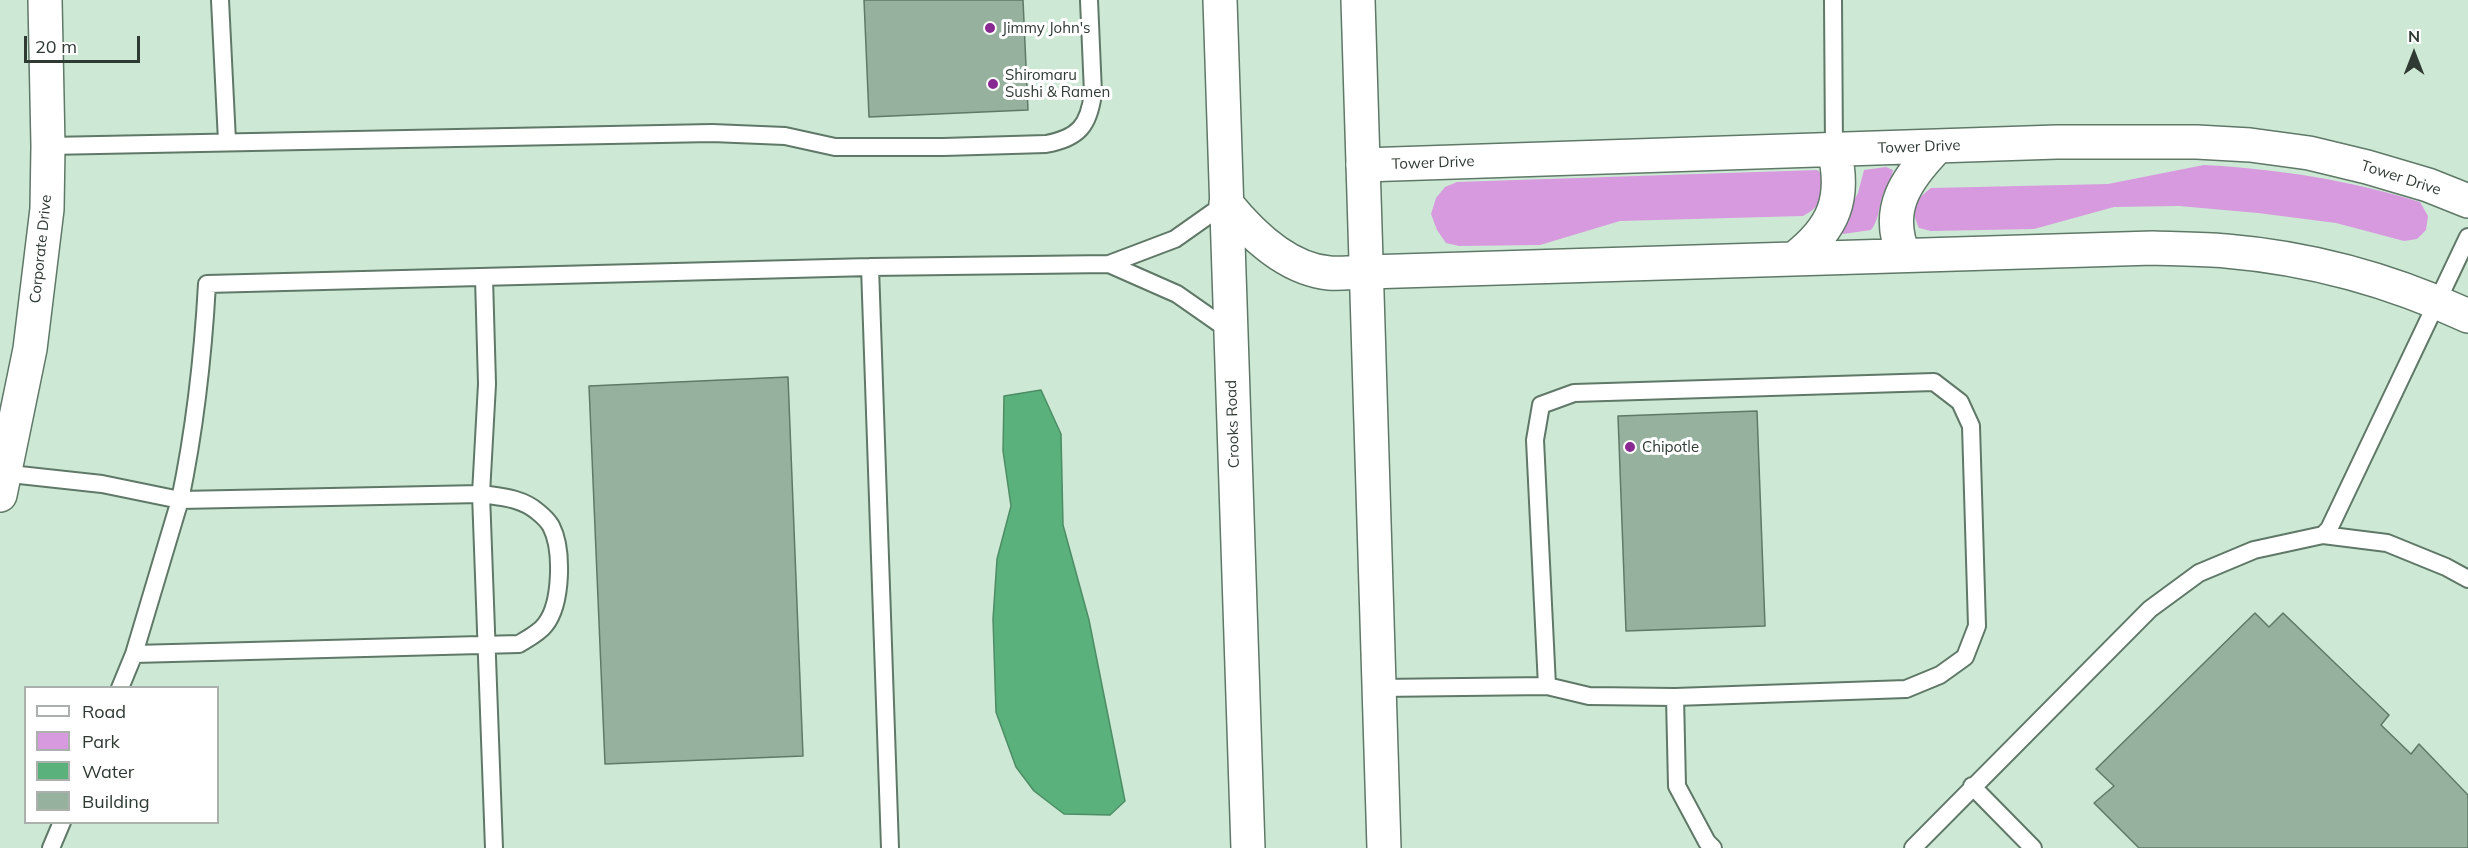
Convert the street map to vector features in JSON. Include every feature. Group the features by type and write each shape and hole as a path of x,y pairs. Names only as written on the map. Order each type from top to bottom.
{"street":[{"name":"Corporate Drive","path":"2,480 30,349 47,209 45,0"},
{"name":"Crooks Road","path":"1220,0 1248,848"},
{"path":"1358,0 1384,848"},
{"name":"Tower Drive","path":"1363,165 2057,142 2250,145 2309,153 2367,167 2428,185 2468,201"},
{"path":"1905,255 1897,240 1895,222 1898,205 1916,168 1937,147"},
{"path":"1795,258 1818,237 1834,211 1839,192 1840,172 1834,150"},
{"path":"1226,203 1246,227 1285,257 1307,267 1329,273 2153,248 2226,251 2276,257 2386,283 2437,301 2468,316"}],"lane":[{"path":"220,0 227,141"},
{"path":"48,146 712,133 785,136 835,147 1046,144 1060,141 1076,133 1086,122 1091,108 1093,93 1089,0"},
{"path":"1833,0 1834,150"},
{"path":"120,686 134,654 180,500 199,388 207,284 870,267 1109,264 1175,239 1226,203"},
{"path":"2323,535 2328,529 2468,237"},
{"path":"1109,264 1177,294 1230,331"},
{"path":"870,267 890,848"},
{"path":"484,278 487,384 482,494 494,848"},
{"path":"1379,688 1547,686 1589,696 1675,697 1906,689 1940,675 1965,657 1977,626 1971,426 1960,402 1934,382 1574,393 1541,405 1535,440 1547,686"},
{"path":"2,480 102,484 180,500 482,494 520,500 537,511 550,524 558,559 557,596 545,626 519,644 134,654"},
{"path":"1913,848 2150,609 2199,573 2254,550 2323,535 2386,543 2446,567 2468,579"},
{"path":"1675,697 1677,786 1707,842 1713,848"},
{"path":"1972,786 2033,848"},
{"path":"51,848 61,824"}],"green space":[{"path":"2204,165 2259,169 2313,177 2393,194 2420,202 2428,216 2426,230 2417,239 2404,241 2336,223 2179,206 2114,207 2034,229 1931,231 1919,228 1914,210 1917,201 1931,188 2108,184"},
{"path":"1886,167 1893,170 1871,230 1843,234 1838,230 1858,193 1864,170"},
{"path":"1817,170 1824,176 1820,200 1810,212 1803,216 1620,221 1540,245 1459,246 1446,243 1437,230 1431,214 1436,198 1445,187 1457,182"}],"water":[{"path":"1041,390 1061,434 1063,525 1089,620 1125,801 1110,815 1064,814 1034,791 1016,767 996,712 993,619 997,559 1011,506 1003,451 1004,396"}],"building":[{"path":"864,0 1023,0 1028,110 869,117"},
{"path":"788,377 803,756 605,764 589,386"},
{"path":"1757,411 1765,626 1626,631 1618,416"},
{"path":"2255,613 2269,627 2283,613 2389,715 2381,725 2411,754 2419,744 2468,795 2468,848 2139,848 2094,803 2114,786 2096,769"}],"place":[{"name":"Jimmy John's","path":"990,28"},
{"name":"Shiromaru Sushi & Ramen","path":"993,84"},
{"name":"Chipotle","path":"1630,447"}]}
